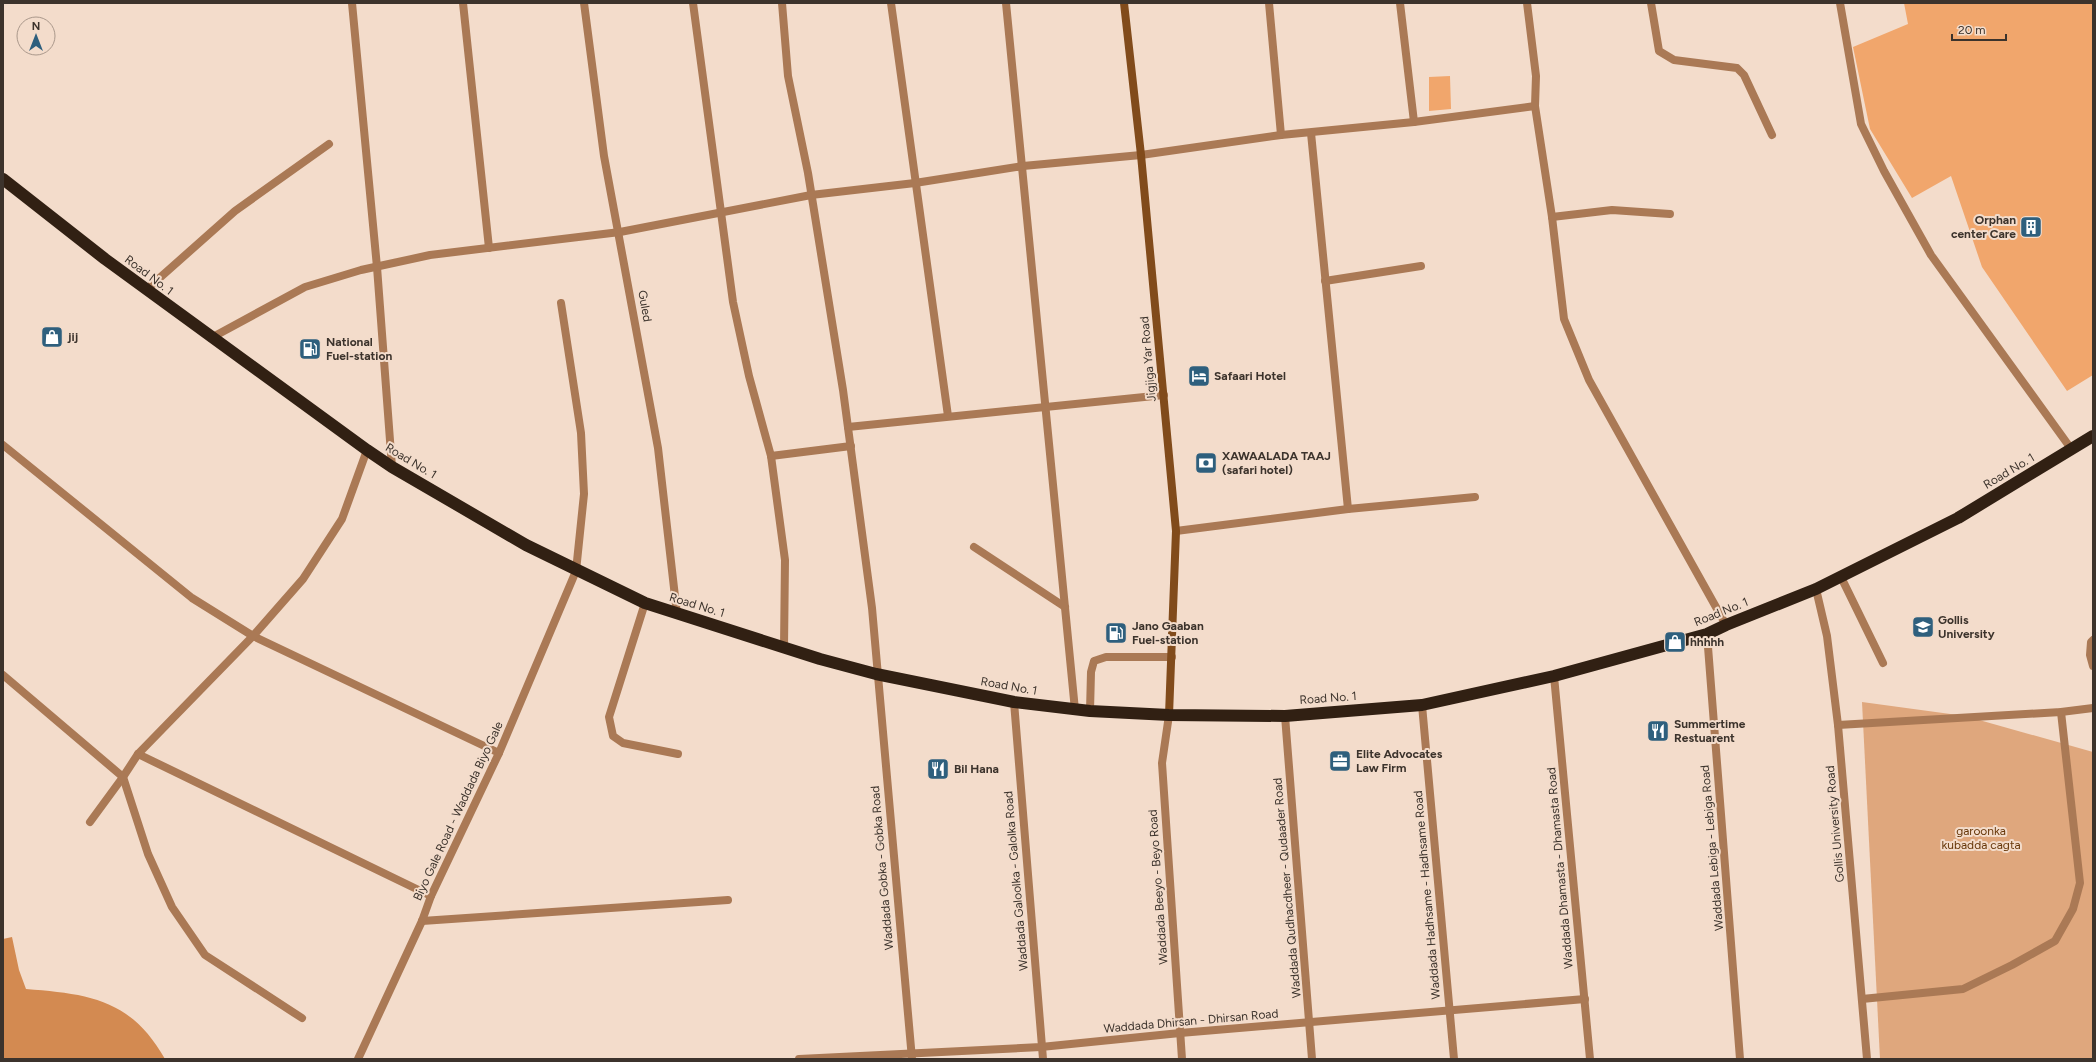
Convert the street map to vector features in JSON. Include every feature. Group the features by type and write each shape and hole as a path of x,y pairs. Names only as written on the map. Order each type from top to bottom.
{"highway":[{"name":"Road No. 1","path":"3,179 146,290 367,450 392,467 576,571 645,603 677,614 876,674 1014,702 1076,710 1170,715 1285,716 1422,705 1554,676 1707,634 1816,589 1958,518 2093,436"}],"street":[{"path":"352,3 377,267 392,467"},
{"path":"463,3 489,248"},
{"name":"Guled","path":"584,3 604,156 620,232 658,448 677,614"},
{"path":"693,3 733,302 749,376 771,456 785,560 784,647"},
{"name":"Waddada Gobka - Gobka Road","path":"782,3 788,76 811,195 848,427 872,608 876,674 911,1056"},
{"path":"891,3 948,416"},
{"path":"1006,3 1076,710"},
{"name":"Jigjiga Yar Road","path":"1124,3 1141,155 1176,531 1170,715"},
{"path":"1269,3 1281,135"},
{"path":"1400,3 1414,122"},
{"path":"1528,3 1536,76 1535,106 1552,216 1564,319 1589,380 1726,625"},
{"path":"1652,3 1659,51 1674,60 1737,68 1744,75 1772,135"},
{"path":"1840,3 1861,124 1884,171 1931,255 2072,450"},
{"path":"211,338 305,287 361,270 430,255 620,232 811,195 915,183 1022,166 1141,155 1281,135 1414,122 1535,106"},
{"path":"1310,133 1348,509"},
{"path":"146,290 235,211 329,144"},
{"path":"1552,216 1612,210 1670,214"},
{"path":"1325,281 1421,266"},
{"name":"Biyo Gale Road - Waddada Biyo Gale","path":"358,1059 422,921 431,896 499,753 576,571 584,494 581,433 561,303"},
{"path":"848,427 1164,395"},
{"path":"3,445 192,598 253,636 499,753"},
{"path":"771,456 851,446"},
{"path":"90,822 138,754 253,636 302,579 342,519 367,450"},
{"path":"1176,531 1348,509 1475,496"},
{"path":"974,547 1065,607"},
{"path":"1841,577 1883,663"},
{"name":"Gollis University Road","path":"1816,589 1827,636 1838,725 1867,1059"},
{"path":"645,603 609,717 613,736 623,743 678,754"},
{"name":"Waddada Lebiga - Lebiga Road","path":"1707,634 1740,1059"},
{"path":"2093,640 2091,642 2090,655 2093,666"},
{"path":"1090,711 1090,672 1094,661 1106,657 1172,656"},
{"path":"3,675 123,777 148,854 172,907 205,955 302,1018"},
{"name":"Waddada Dhamasta - Dhamasta Road","path":"1554,676 1590,1059"},
{"name":"Waddada Galoolka - Galolka Road","path":"1014,702 1043,1059"},
{"name":"Waddada Hadhsame - Hadhsame Road","path":"1422,705 1454,1059"},
{"path":"1838,725 2061,712 2093,708"},
{"path":"1862,999 1963,989 2054,941 2073,909 2080,883 2061,712"},
{"name":"Waddada Beeyo - Beyo Road","path":"1170,715 1162,763 1182,1059"},
{"name":"Waddada Qudhacdheer - Qudaader Road","path":"1285,716 1312,1059"},
{"path":"138,754 431,896"},
{"path":"422,921 728,900"},
{"name":"Waddada Dhirsan - Dhirsan Road","path":"799,1059 911,1056 1042,1047 1180,1033 1585,999"}],"green space":[{"name":"garoonka kubadda cagta","path":"1862,702 1965,716 2093,752 2093,1059 1880,1059"}],"shaded area":[{"path":"12,937 19,970 26,989 70,994 106,1003 123,1012 138,1023 152,1039 165,1059 3,1059 3,939"}],"building":[{"path":"1904,3 2093,3 2093,375 2067,391 1982,267 1951,176 1912,198 1870,129 1853,47 1908,24"},
{"path":"1450,76 1451,109 1429,111 1429,77"}],"place":[{"name":"Orphan center Care","path":"2031,227"},
{"name":"jij","path":"52,337"},
{"name":"National Fuel-station","path":"310,349"},
{"name":"Safaari Hotel","path":"1199,376"},
{"name":"XAWAALADA TAAJ (safari hotel)","path":"1206,463"},
{"name":"Gollis University","path":"1923,627"},
{"name":"Jano Gaaban Fuel-station","path":"1116,633"},
{"name":"hhhhh","path":"1675,642"},
{"name":"Summertime Restuarent","path":"1658,731"},
{"name":"Elite Advocates Law Firm","path":"1340,761"},
{"name":"Bil Hana","path":"938,769"}]}
